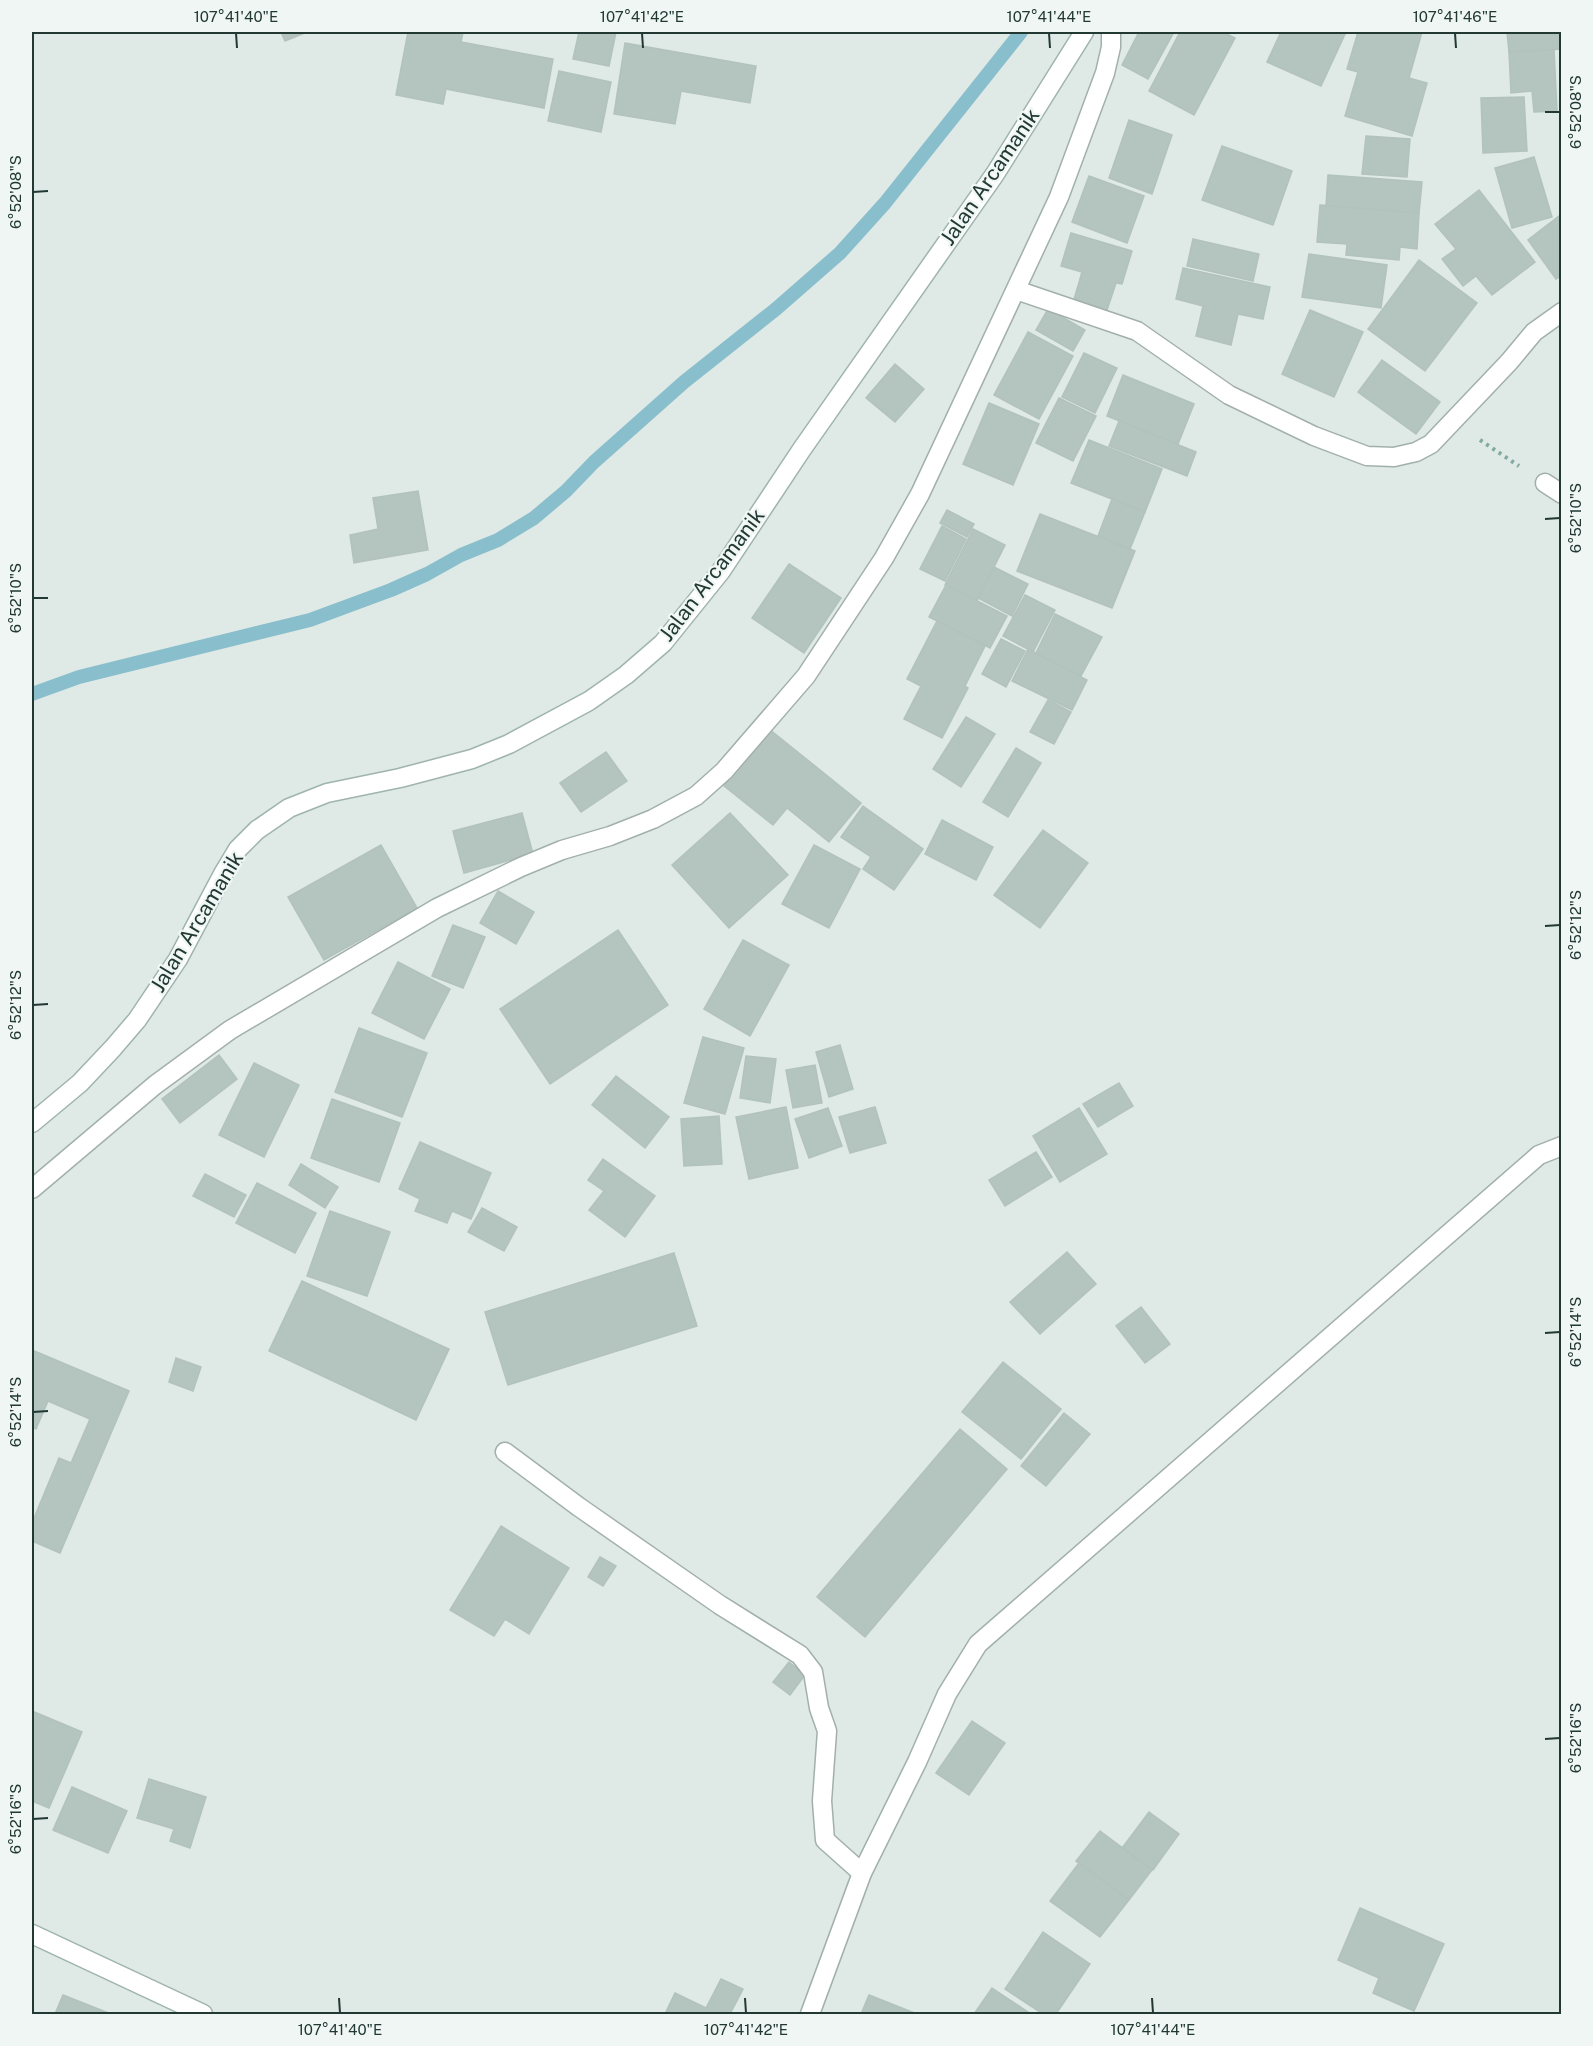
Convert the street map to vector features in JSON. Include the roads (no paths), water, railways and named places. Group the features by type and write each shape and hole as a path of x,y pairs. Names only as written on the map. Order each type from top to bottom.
{"street":[{"name":"Jalan Arcamanik","path":"32,1123 80,1083 136,1020 178,959 238,849 257,830 289,808 327,793 462,762 509,744 589,701 626,675 663,643 721,571 802,448 995,174 1084,32"},
{"path":"32,1189 155,1085 230,1030 436,908 562,850 610,836 653,819 696,796 724,771 806,676 884,558 920,494 1059,197 1106,73 1111,47 1111,32"},
{"path":"1016,290 1137,332 1229,395 1314,436 1367,456 1394,457 1416,452 1431,444 1509,363 1534,332 1562,312"},
{"path":"1545,483 1562,494"},
{"path":"810,2014 862,1873 917,1762 947,1694 978,1644 1539,1155 1562,1146"},
{"path":"505,1452 711,1599 800,1655 813,1672 819,1708 826,1731 822,1801 825,1840 862,1873"},
{"path":"32,1934 203,2014"}],"waterway":[{"path":"32,694 79,677 310,620 427,574 461,555 498,540 534,518 684,382 776,309 840,253 885,203 1021,32"}]}
